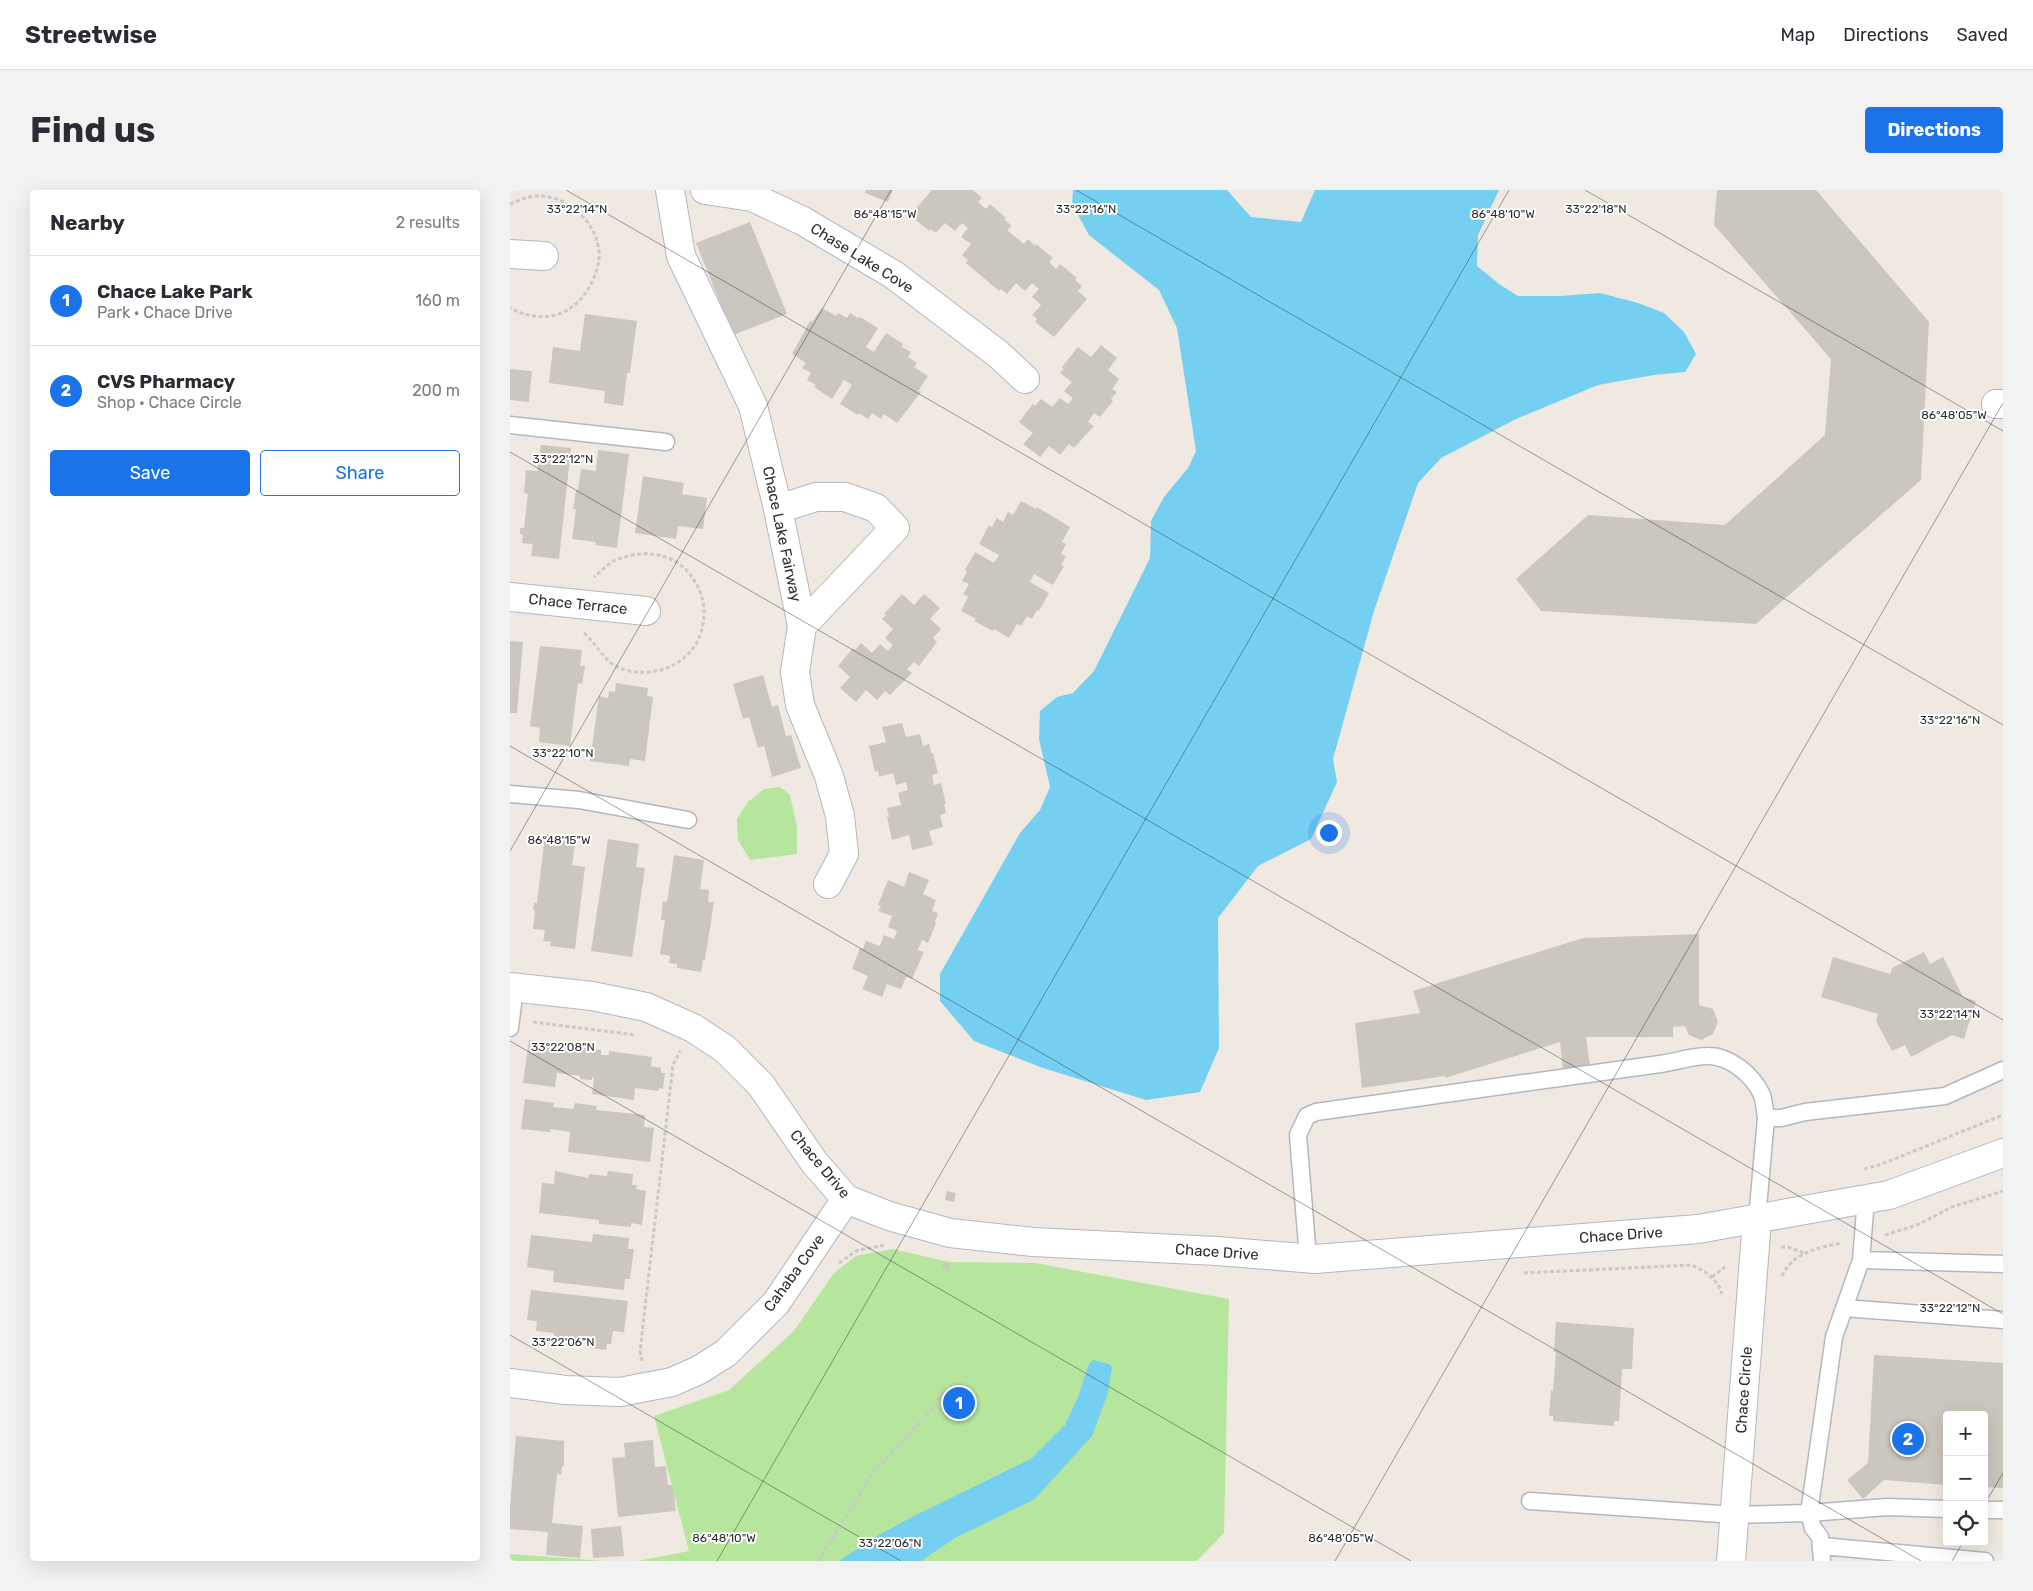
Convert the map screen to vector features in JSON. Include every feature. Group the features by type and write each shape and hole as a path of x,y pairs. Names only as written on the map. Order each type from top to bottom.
{"street":[{"name":"Chace Lake Fairway","path":"670,190 682,256 753,406 778,509 802,626 795,672 800,705 829,776 840,816 844,854 828,884"},
{"name":"Chase Lake Cove","path":"705,190 752,197 820,230 894,275 998,354 1025,379"},
{"path":"510,254 544,256"},
{"path":"778,509 816,497 845,497 876,508 895,528 802,626"},
{"name":"Chace Terrace","path":"510,597 646,611"},
{"name":"Chace Drive","path":"512,988 592,996 646,1007 693,1028 725,1049 761,1084 814,1162 846,1199 889,1216 950,1233 1033,1242 1217,1251 1308,1258 1698,1229 1889,1195 2003,1153"},
{"name":"Cahaba Cove","path":"510,1382 565,1390 620,1392 672,1382 699,1370 733,1347 776,1304 846,1199"},
{"name":"Chace Circle","path":"1731,1561 1757,1219"}],"lane":[{"path":"510,425 666,442"},
{"path":"510,794 579,800 688,820"},
{"path":"511,1023 512,988"},
{"path":"1308,1258 1298,1135 1307,1116 1316,1112 1706,1056 1723,1057 1736,1065 1762,1095 1766,1118 1757,1219"},
{"path":"1766,1118 1781,1118 1804,1112 1945,1096 2003,1070"},
{"path":"1866,1199 1861,1260 1834,1337 1809,1513 1813,1528 1820,1537 1822,1554 1985,1561"},
{"path":"1861,1260 2003,1264"},
{"path":"1844,1308 2003,1320"},
{"path":"1530,1501 1734,1515 1809,1513 1887,1507 1943,1509"},
{"path":"1988,1510 2003,1510"}],"path":[{"path":"511,1023 633,1035 643,1034"},
{"path":"649,1386 640,1351 673,1065 681,1049 674,1046"},
{"path":"1863,1169 1882,1164 2003,1115"},
{"path":"1518,1273 1691,1265 1708,1274 1716,1281 1724,1299"},
{"path":"818,1561 873,1473 935,1406 942,1393"}],"green space":[{"path":"780,787 790,795 797,827 797,854 750,860 738,840 737,819 748,802 764,789"},
{"path":"892,1249 950,1262 1035,1263 1229,1299 1224,1533 1197,1561 638,1561 689,1551 654,1416 729,1390 794,1331 834,1273 856,1256"},
{"path":"510,1554 604,1561 510,1561"}],"water":[{"path":"1073,190 1227,190 1251,217 1301,222 1315,190 1499,190 1478,235 1477,266 1499,284 1518,296 1560,296 1600,293 1638,303 1664,313 1684,332 1696,354 1685,372 1654,375 1598,385 1516,419 1441,458 1418,483 1374,611 1333,759 1337,782 1311,839 1258,866 1218,918 1219,1048 1200,1092 1146,1100 1043,1068 974,1041 940,1001 940,974 1020,833 1040,810 1050,787 1039,739 1040,711 1057,697 1073,693 1094,671 1150,558 1151,521 1164,497 1188,468 1196,451 1177,328 1159,290 1089,235 1072,204"},
{"path":"1093,1360 1109,1364 1112,1367 1108,1393 1092,1436 1035,1499 955,1538 921,1561 839,1561 875,1537 912,1517 1031,1459 1065,1425 1078,1397 1089,1364"}],"building":[{"path":"866,190 893,190 888,202 865,193"},
{"path":"932,190 973,190 982,198 978,202 986,209 990,204 1006,218 1004,219 1012,226 1007,230 1024,244 1028,239 1035,246 1036,244 1053,258 1049,262 1056,269 1060,264 1077,278 1075,280 1082,286 1078,291 1087,299 1054,337 1035,322 1037,319 1032,315 1041,305 1032,297 1039,289 1032,283 1025,291 1016,283 1007,294 1001,289 999,291 966,263 968,260 962,255 971,244 961,237 968,228 962,223 955,231 945,223 936,233 930,229 929,231 910,215"},
{"path":"1717,190 1816,190 1929,322 1921,480 1756,624 1541,611 1516,579 1588,515 1725,525 1825,435 1831,359 1714,225"},
{"path":"750,222 787,314 733,335 696,243"},
{"path":"822,308 836,316 838,313 847,318 850,313 878,328 866,347 874,352 886,333 903,344 902,347 911,352 908,357 917,363 914,367 928,376 918,391 921,392 897,423 884,414 881,419 872,413 868,419 840,404 852,385 844,380 832,399 807,380 811,373 802,368 806,363 792,354 810,321 812,322"},
{"path":"585,314 637,321 630,373 627,373 623,406 604,403 605,391 549,383 553,347 580,351"},
{"path":"1101,345 1117,358 1108,370 1119,379 1112,389 1117,392 1111,399 1113,401 1100,417 1094,413 1088,422 1094,426 1074,448 1069,444 1060,455 1049,446 1040,457 1023,444 1033,433 1019,422 1033,404 1035,406 1041,399 1052,407 1060,398 1068,404 1073,398 1064,391 1072,382 1060,373 1064,369 1062,367 1078,347 1091,357"},
{"path":"510,369 532,371 529,402 510,400"},
{"path":"541,445 571,448 559,559 531,556 533,544 522,543 523,535 520,534 520,528 524,528 528,494 524,493 526,470 537,471"},
{"path":"598,450 629,454 617,548 595,545 596,542 572,539 576,509 573,509 581,469 596,471"},
{"path":"643,476 684,483 682,494 707,498 703,529 678,526 676,539 635,533"},
{"path":"1021,501 1036,509 1037,507 1070,527 1062,542 1066,544 1061,554 1066,556 1061,565 1064,566 1053,585 1034,574 1030,582 1049,593 1032,619 1027,616 1021,626 1017,624 1009,638 994,629 993,631 974,621 976,619 961,611 968,597 963,594 969,584 962,581 967,572 965,570 975,552 994,563 999,555 979,544 989,525 992,527 997,518 1003,522 1008,512 1013,515"},
{"path":"902,594 914,605 924,594 940,608 930,619 941,629 933,638 937,642 919,666 914,662 907,669 912,673 890,695 885,691 877,700 866,690 856,702 840,688 850,677 838,666 853,648 855,650 861,643 872,653 880,644 888,651 893,645 885,638 893,629 882,619 886,615 884,614"},
{"path":"510,641 523,642 517,713 510,713"},
{"path":"540,646 582,650 580,666 585,666 582,684 578,683 570,746 539,742 540,728 530,726"},
{"path":"763,675 772,707 778,705 786,736 791,735 801,768 772,777 764,746 758,748 749,717 743,719 733,684"},
{"path":"616,683 648,688 647,696 653,697 645,761 630,759 629,766 590,761 599,696 608,698 609,691 615,692"},
{"path":"902,723 906,737 920,734 923,746 929,744 938,773 932,775 934,785 941,783 946,804 944,804 946,813 940,815 943,827 929,831 933,845 912,850 909,835 892,840 887,817 889,817 887,808 901,805 898,793 908,790 906,782 896,785 893,773 879,777 878,771 875,772 869,746 886,742 882,727"},
{"path":"545,834 576,838 572,865 585,867 575,949 550,946 551,942 543,941 545,930 533,929 535,910 533,910 534,903 537,903"},
{"path":"608,839 639,844 636,867 645,868 632,957 591,951"},
{"path":"674,855 704,860 700,889 709,890 708,902 714,902 705,960 703,960 701,972 677,968 677,964 669,963 670,956 660,954 665,920 661,920 663,901 667,902"},
{"path":"909,872 929,880 923,894 936,900 932,911 938,913 936,923 928,943 922,940 918,950 924,952 912,979 906,977 901,989 887,984 882,997 862,989 868,976 852,969 860,948 863,949 866,941 880,946 884,935 894,939 897,931 888,927 892,916 878,911 881,906 878,905 888,880 904,887"},
{"path":"1699,934 1699,1005 1713,1009 1718,1022 1713,1034 1701,1040 1689,1035 1685,1026 1673,1027 1673,1037 1586,1037 1590,1066 1563,1070 1560,1042 1445,1078 1445,1076 1362,1088 1355,1023 1420,1013 1413,991 1583,938"},
{"path":"1924,952 1930,964 1943,957 1963,997 1976,1001 1964,1039 1952,1035 1911,1057 1905,1045 1892,1051 1876,1021 1878,1014 1821,997 1833,957 1890,974 1892,968"},
{"path":"529,1040 573,1047 573,1051 577,1051 578,1047 601,1050 601,1055 609,1055 609,1051 652,1057 651,1066 661,1068 661,1073 665,1073 663,1089 659,1088 658,1091 635,1088 634,1100 592,1094 594,1078 592,1077 592,1080 580,1079 580,1076 557,1073 555,1087 523,1083"},
{"path":"525,1099 554,1103 553,1107 573,1109 575,1103 597,1106 596,1110 645,1115 644,1127 654,1128 650,1162 568,1152 570,1132 551,1129 550,1132 521,1129"},
{"path":"555,1171 588,1178 589,1174 607,1176 608,1171 633,1174 632,1185 637,1185 636,1189 646,1191 642,1225 631,1223 631,1227 599,1224 599,1220 539,1213 542,1183 554,1184"},
{"path":"947,1191 956,1193 954,1202 945,1200"},
{"path":"593,1234 629,1238 628,1249 634,1249 630,1279 625,1279 624,1290 553,1282 554,1271 527,1267 531,1235 592,1242"},
{"path":"943,1262 950,1263 949,1270 942,1268"},
{"path":"531,1290 628,1301 624,1332 613,1331 611,1344 607,1344 606,1350 589,1348 590,1342 554,1337 554,1333 536,1331 537,1321 527,1320"},
{"path":"1556,1322 1634,1328 1632,1369 1622,1369 1619,1421 1614,1421 1614,1426 1553,1421 1553,1416 1549,1416 1556,1352 1554,1352"},
{"path":"1874,1355 2003,1363 2003,1488 1988,1487 1988,1411 1943,1411 1943,1485 1884,1480 1863,1499 1847,1480 1868,1463"},
{"path":"516,1436 564,1441 564,1467 562,1466 561,1475 557,1474 552,1523 583,1526 580,1558 546,1555 548,1532 510,1529"},
{"path":"653,1440 655,1467 666,1466 668,1485 673,1485 676,1511 618,1517 612,1458 625,1457 624,1443"},
{"path":"621,1526 624,1556 593,1558 591,1529"}],"place":[{"name":"Chace Lake Park","path":"959,1403"},
{"name":"CVS Pharmacy","path":"1908,1439"}]}
